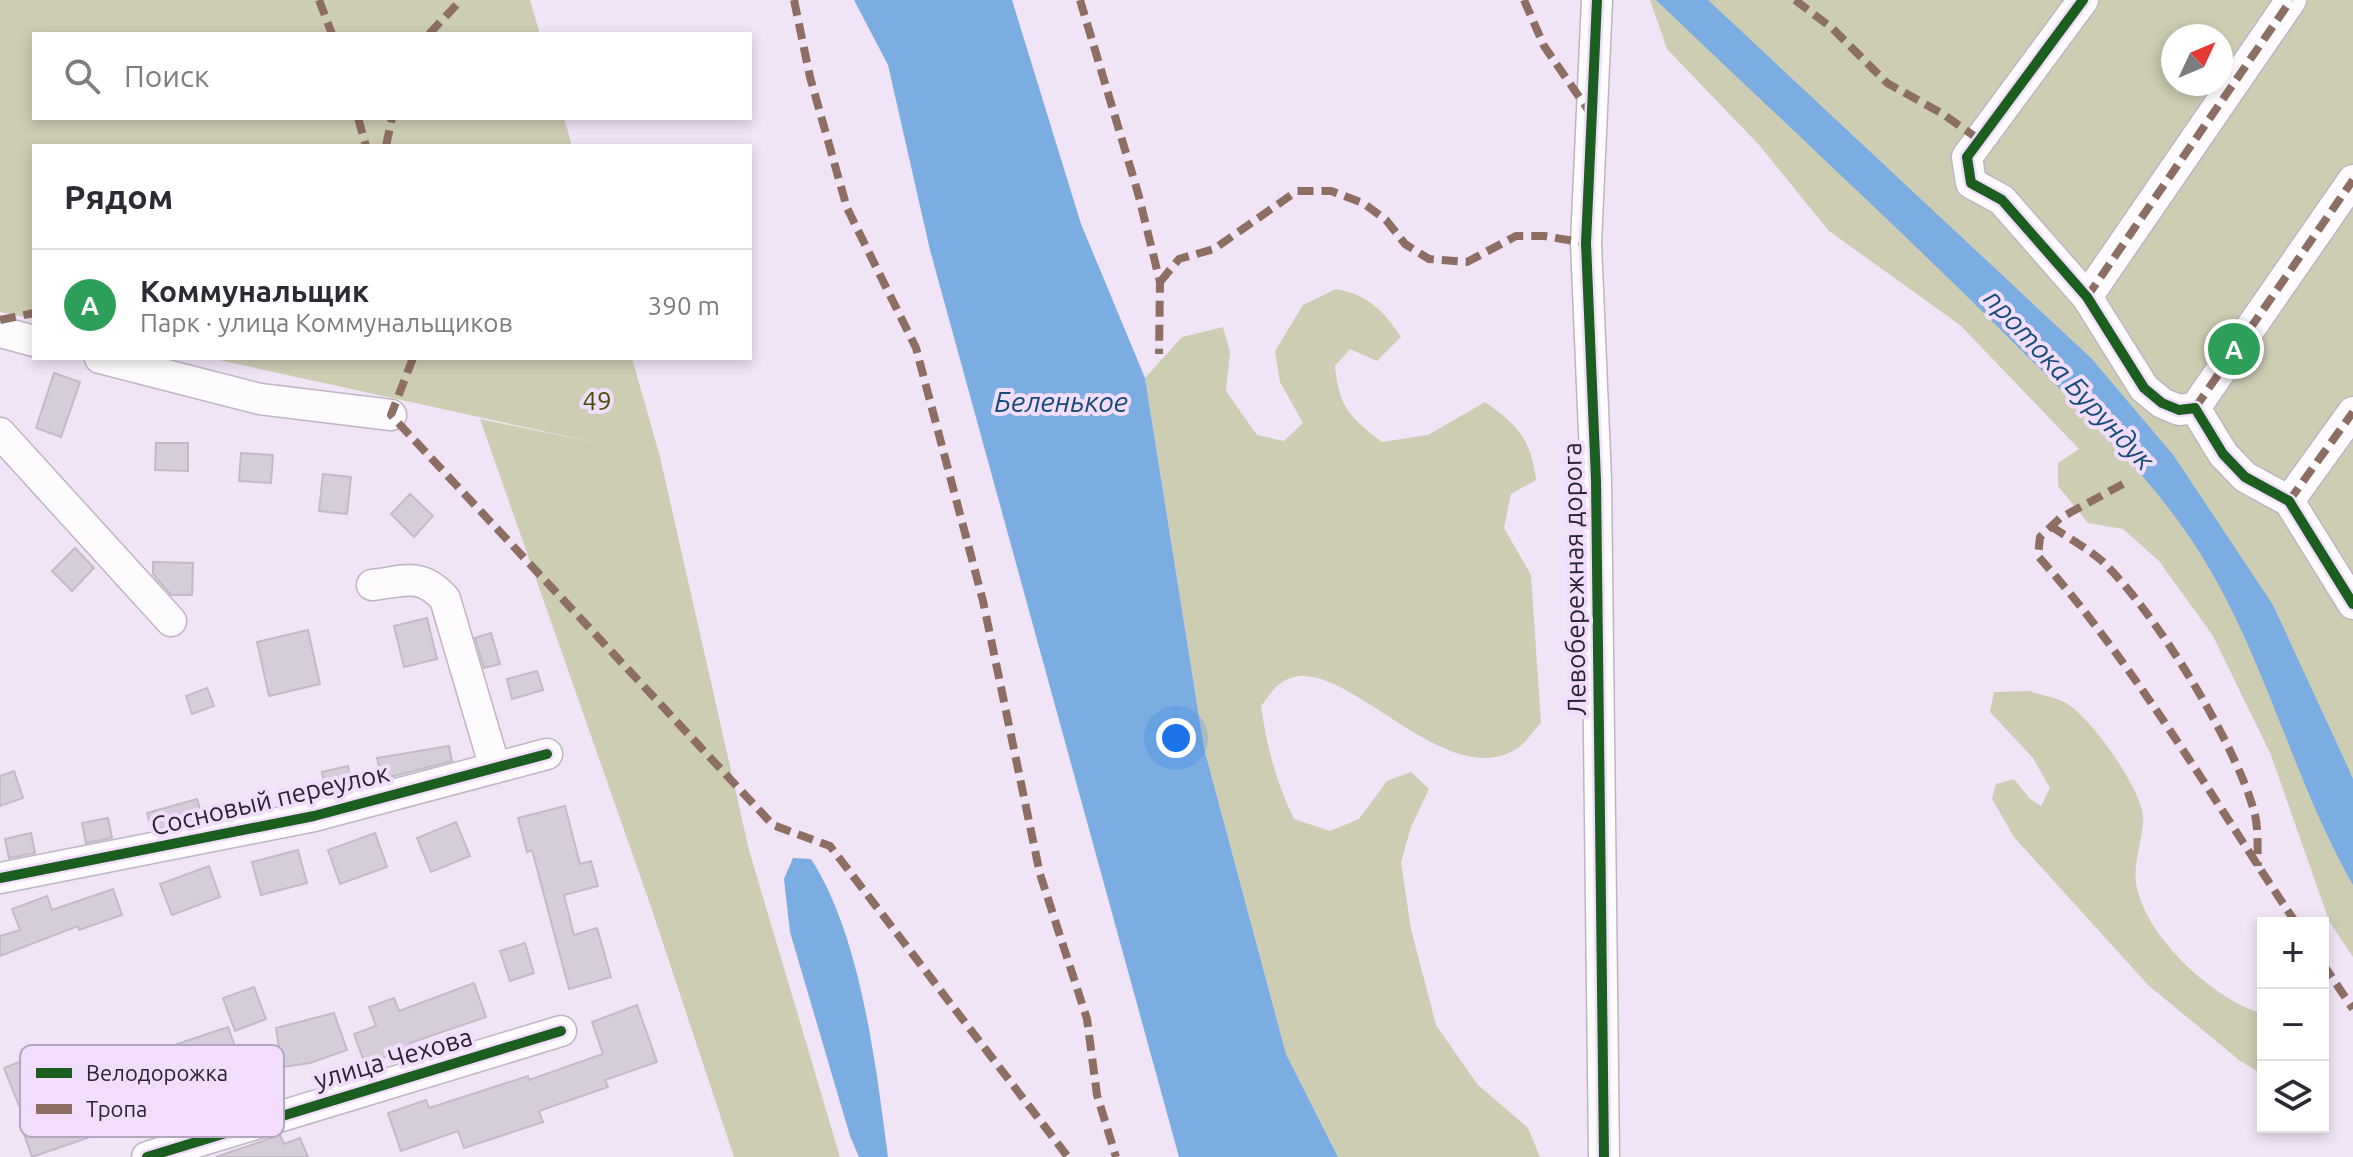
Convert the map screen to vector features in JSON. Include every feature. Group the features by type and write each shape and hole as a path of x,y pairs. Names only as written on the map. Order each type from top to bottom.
{"street":[{"name":"Левобережная дорога","path":"1597,0 1586,243 1596,480 1604,1157"},
{"path":"2083,0 1967,157 1971,183 2002,200 2087,297 2144,388 2162,403 2179,410 2195,408 2353,180"},
{"path":"2087,297 2291,0"},
{"path":"0,332 32,340"},
{"path":"108,360 260,399 391,415"},
{"path":"2195,408 2223,454 2245,477 2289,501 2353,604"},
{"path":"2289,501 2353,412"},
{"path":"0,433 171,621"},
{"path":"372,585 419,579 435,587 445,599 495,768"},
{"name":"Сосновый переулок","path":"0,878 314,816 547,754"},
{"name":"улица Чехова","path":"284,1115 561,1031"},
{"name":"улица Чехова","path":"147,1157 213,1137"}],"green space":[{"path":"0,0 530,0 539,32 32,32 32,120 565,120 571,144 32,144 32,319 0,312"},
{"path":"1650,0 2353,0 2353,957 2329,921 2271,755 2213,636 2159,561 2123,529 2088,523 2058,486 2058,463 2079,449 1960,325 1829,231 1760,146 1667,49"},
{"path":"1336,289 1357,295 1374,305 1401,337 1377,361 1350,349 1335,366 1343,402 1354,418 1371,433 1382,442 1428,435 1485,402 1514,426 1531,454 1536,480 1511,494 1504,528 1531,575 1541,723 1516,749 1487,758 1456,753 1424,738 1331,683 1304,676 1281,683 1261,706 1269,750 1294,819 1330,831 1359,819 1387,781 1411,772 1429,789 1411,827 1401,862 1411,929 1436,1025 1477,1084 1528,1128 1540,1157 1338,1157 1286,1054 1204,748 1145,378 1182,337 1223,327 1230,352 1226,391 1257,435 1284,441 1303,423 1280,382 1275,351 1303,305"},
{"name":"49","path":"219,360 633,360 660,457 749,850 840,1157 734,1157 651,907 480,419 602,444"},
{"path":"2029,691 2060,700 2087,721 2112,753 2133,788 2143,816 2135,874 2142,903 2152,924 2184,963 2224,995 2257,1012 2257,1071 2148,985 2014,837 1992,799 1996,784 2014,779 2029,798 2041,806 2050,788 2033,758 1990,712 1994,692"}],"water":[{"name":"Беленькое","path":"854,0 1012,0 1081,224 1145,378 1204,748 1286,1054 1338,1157 1179,1157 930,250 888,65"},
{"name":"протока Бурундук","path":"1656,0 1708,0 2092,359 2174,456 2273,605 2353,779 2353,885 2312,802 2242,632 2198,550 2158,494 2088,417 1970,299"},
{"path":"793,858 811,859 842,925 872,1043 888,1157 859,1157 850,1136 790,932 784,879"}],"building":[{"path":"54,373 80,382 61,437 36,428"},
{"path":"156,443 188,443 188,471 155,470"},
{"path":"241,453 273,455 271,483 239,481"},
{"path":"323,474 351,477 347,514 319,511"},
{"path":"410,494 433,516 414,537 391,514"},
{"path":"75,548 94,568 72,591 52,571"},
{"path":"153,562 193,563 192,595 171,595 153,574"},
{"path":"427,618 437,659 404,667 394,626"},
{"path":"308,630 320,684 269,696 257,642"},
{"path":"491,633 500,664 484,668 475,638"},
{"path":"537,671 543,690 512,699 507,679"},
{"path":"207,688 214,706 192,714 186,696"},
{"path":"449,746 452,761 382,779 377,758"},
{"path":"348,766 352,787 326,794 322,772"},
{"path":"14,771 23,798 0,806 0,776"},
{"path":"197,799 203,820 152,830 147,813"},
{"path":"565,806 580,864 591,861 598,886 564,895 574,935 597,928 611,977 569,989 532,850 527,852 518,818"},
{"path":"108,818 112,838 86,843 82,823"},
{"path":"456,822 470,856 431,872 417,838"},
{"path":"31,833 35,853 9,858 5,839"},
{"path":"375,833 387,867 340,884 328,850"},
{"path":"298,850 307,883 261,895 252,862"},
{"path":"209,866 220,897 172,915 160,884"},
{"path":"113,889 122,915 79,930 78,926 0,956 0,936 20,930 12,909 47,896 52,910"},
{"path":"525,943 534,973 510,981 500,951"},
{"path":"474,983 486,1017 410,1043 412,1048 365,1064 354,1034 376,1026 369,1007 394,998 399,1011"},
{"path":"254,987 266,1019 235,1031 223,998"},
{"path":"637,1005 657,1062 605,1080 608,1087 539,1111 543,1122 464,1148 458,1131 401,1151 388,1113 426,1100 429,1108 528,1076 529,1080 603,1054 592,1022"},
{"path":"334,1013 347,1050 310,1063 284,1067 284,1045 279,1045 276,1028"},
{"path":"228,1027 235,1045 177,1045"},
{"path":"20,1062 20,1108 4,1068"},
{"path":"25,1137 90,1137 32,1157"},
{"path":"281,1137 284,1144 300,1138 308,1157 216,1157"}],"marked path":[{"path":"319,0 331,32"},
{"path":"431,32 461,0"},
{"path":"794,0 810,77 847,208 916,348 983,601 1040,874 1087,1019 1097,1095 1116,1157"},
{"path":"1080,0 1138,193 1160,282 1159,354"},
{"path":"1524,0 1544,46 1591,114"},
{"path":"1795,0 1832,28 1887,83 1943,114 1981,141"},
{"path":"2087,297 2291,0"},
{"path":"359,120 365,144"},
{"path":"386,144 392,120"},
{"path":"2195,408 2353,180"},
{"path":"1160,282 1179,259 1214,249 1297,191 1331,191 1363,203 1386,220 1405,244 1429,259 1467,262 1516,236 1544,236 1586,243"},
{"path":"0,320 32,313"},
{"path":"412,360 391,415 773,825 830,846 1068,1157"},
{"path":"2289,501 2353,412"},
{"path":"2123,484 2060,518 2040,537 2038,556 2141,688 2292,917"},
{"path":"2051,526 2096,556 2123,583 2190,678 2244,782 2256,818 2258,866"},
{"path":"2329,973 2353,1009"}],"cycle path":[{"path":"1597,0 1586,243 1596,480 1604,1157"},
{"path":"2083,0 1967,157 1971,183 2002,200 2087,297 2144,388 2162,403 2179,410 2195,408 2223,454 2245,477 2289,501 2353,604"},
{"path":"0,878 314,816 547,754"},
{"path":"284,1115 561,1031"},
{"path":"147,1157 213,1137"}],"place":[{"name":"Коммунальщик","path":"2234,349"}]}
